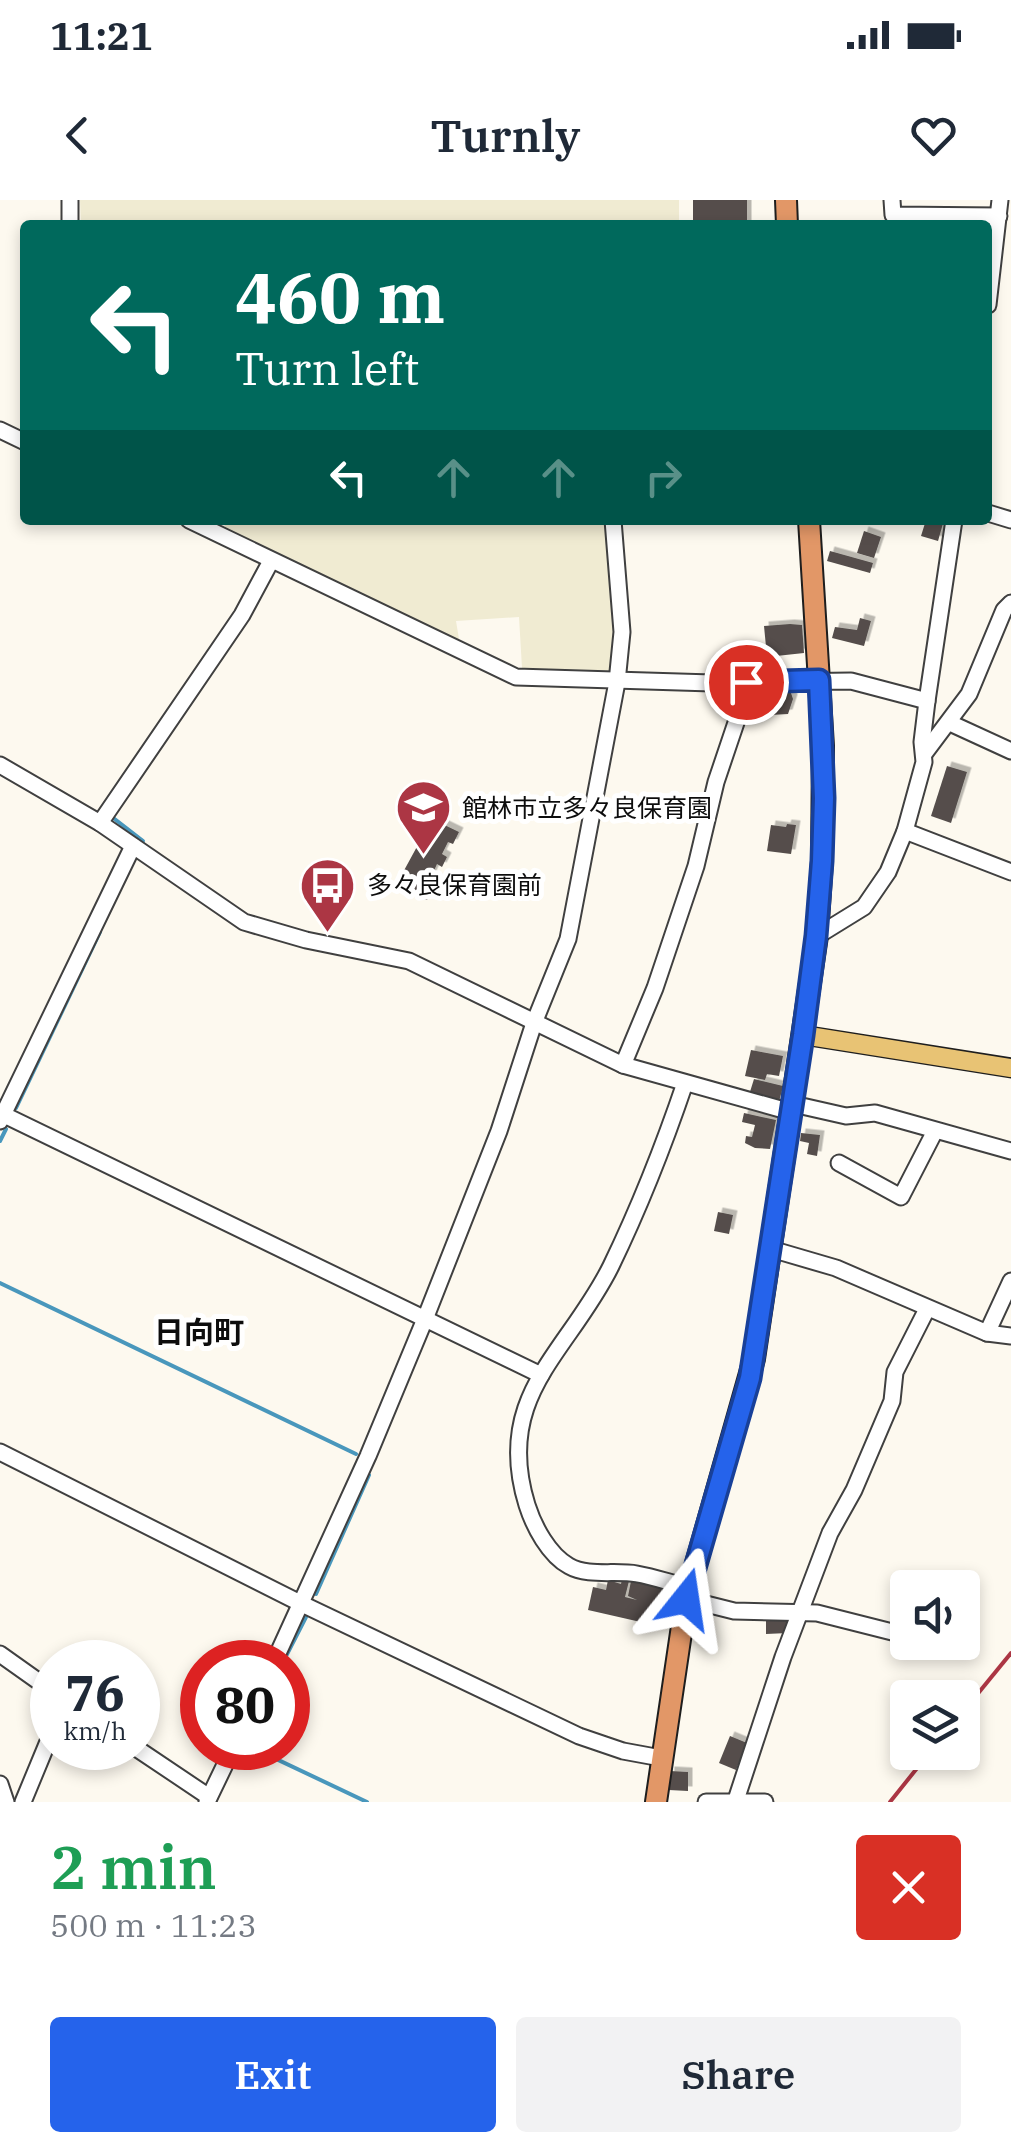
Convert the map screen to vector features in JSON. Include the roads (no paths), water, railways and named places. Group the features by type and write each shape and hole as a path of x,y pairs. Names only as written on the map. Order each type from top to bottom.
{"highway":[{"path":"656,1802 687,1593 750,1378 816,936 824,798 808,525"}],"main road":[{"path":"803,1035 1011,1068"}],"street":[{"path":"892,200 893,215 1000,208 1004,249 992,291"},
{"path":"285,1640 425,1318 568,939 617,682 622,632 613,525"},
{"path":"816,936 864,907 888,872 904,832 924,754 927,702 953,525"},
{"path":"215,526 272,561 516,677 617,682 851,681 927,702"},
{"path":"100,823 242,615 272,561"},
{"path":"924,754 970,694 1004,610 1011,603"},
{"path":"623,1065 655,988 696,866 746,682"},
{"path":"950,723 1011,751"},
{"path":"0,765 100,823 244,922 278,934 409,961 623,1065 792,1108 846,1116 875,1113 1011,1152"},
{"path":"904,832 1011,872"},
{"path":"134,846 1,1116 541,1375"},
{"path":"685,1082 661,1153 609,1270 541,1375 520,1418 523,1494 531,1518 554,1554 581,1570 637,1574 734,1611 800,1612 890,1632"},
{"path":"839,1163 901,1197 935,1131"},
{"path":"771,1249 836,1268 987,1333 1011,1336"},
{"path":"987,1333 1011,1282"},
{"path":"736,1800 830,1533 854,1490 892,1402 894,1372 927,1309"},
{"path":"0,1452 302,1604 579,1736 660,1758"},
{"path":"0,1654 30,1675"},
{"path":"160,1765 208,1799 222,1770"},
{"path":"23,1802 36,1770"},
{"path":"0,1784 6,1802"},
{"path":"706,1802 757,1802"}],"waterway":[{"path":"112,817 143,841"},
{"path":"16,1108 100,932"},
{"path":"0,1141 6,1129"},
{"path":"0,1283 356,1454"},
{"path":"316,1594 369,1475"},
{"path":"294,1640 306,1617"},
{"path":"299,1770 367,1802"}],"railway":[{"path":"980,1691 1011,1653"},
{"path":"890,1802 916,1770"}],"place":[{"name":"館林市立多々良保育園","path":"423,857"},
{"name":"多々良保育園前","path":"328,934"}],"district":[{"name":"日向町","path":"199,1333"}]}
